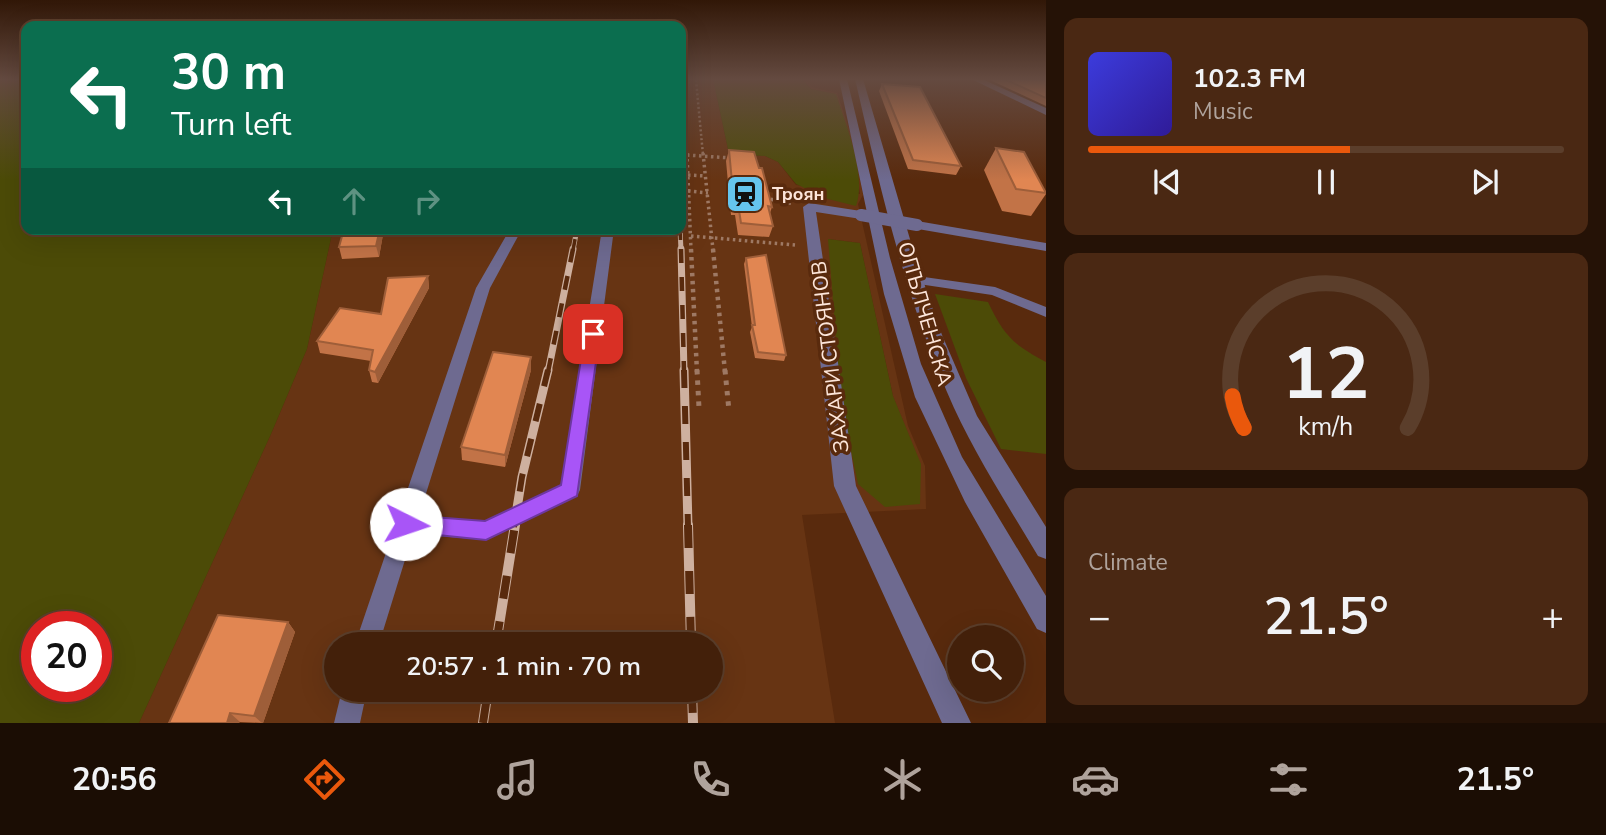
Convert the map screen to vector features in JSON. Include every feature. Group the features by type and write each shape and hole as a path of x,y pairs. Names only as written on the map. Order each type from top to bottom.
{"street":[{"name":"ОПЪЛЧЕНСКА","path":"851,113 888,276 913,365 938,428 1046,620"},
{"name":"ОПЪЛЧЕНСКА","path":"869,113 917,280 947,370 975,432 1046,548"},
{"path":"809,207 1046,247"},
{"name":"ЗАХАРИ СТОЯНОВ","path":"809,207 845,486 957,723"}],"lane":[{"path":"371,632 483,288 513,235"},
{"path":"406,524 486,531 570,490 607,235"},
{"path":"917,280 995,291 1046,312"},
{"path":"347,723 352,702"}],"path":[{"path":"699,113 729,411"},
{"path":"686,136 699,408"},
{"path":"687,155 743,159"},
{"path":"688,175 706,176"},
{"path":"688,191 708,193"},
{"path":"763,198 809,207"},
{"path":"691,236 816,247"}],"shaded area":[{"path":"0,113 21,113 21,235 332,235 307,349 139,723 0,723"},
{"path":"686,113 720,113 729,154 765,156 778,162 796,185 860,194 853,148 844,113 852,137 863,195 858,204 908,426 925,466 926,509 802,515 835,723 139,723 307,349 332,235 686,235","holes":["828,239 860,243 893,396 921,464"]},
{"path":"720,113 842,113 857,166 859,194 856,206 828,199 796,184 778,162 765,156 729,154"},
{"path":"828,239 860,243 893,396 921,464 920,504 885,507 858,484 841,403"},
{"path":"935,294 988,302 1011,338 1046,362 1046,454 1001,449 966,378"}],"building":[{"path":"894,113 933,113 961,166 913,160"},
{"path":"996,148 1024,152 1046,193 1016,189"},
{"path":"729,150 754,152 759,168 762,168 772,207 768,206 773,226 741,223 738,204 734,203"},
{"path":"342,235 379,235 376,246 339,247"},
{"path":"766,255 786,355 758,352 752,325 755,325 746,258"},
{"path":"428,276 375,372 369,370 373,350 317,341 340,308 381,314 388,278"},
{"path":"493,352 531,357 505,455 461,447"},
{"path":"218,615 288,622 254,716 230,713 227,723 169,723"}],"railway":[{"path":"573,250 576,235"},
{"path":"680,235 681,250"},
{"path":"548,372 573,249"},
{"path":"681,249 684,372"},
{"path":"514,527 522,477 548,370"},
{"path":"684,370 688,527"},
{"path":"498,632 515,525"},
{"path":"688,525 691,632"},
{"path":"483,723 486,702"},
{"path":"692,702 693,723"}],"place":[{"name":"Троян","path":"745,194"}],"route":[{"path":"406,524 486,531 570,490 593,334"}]}
